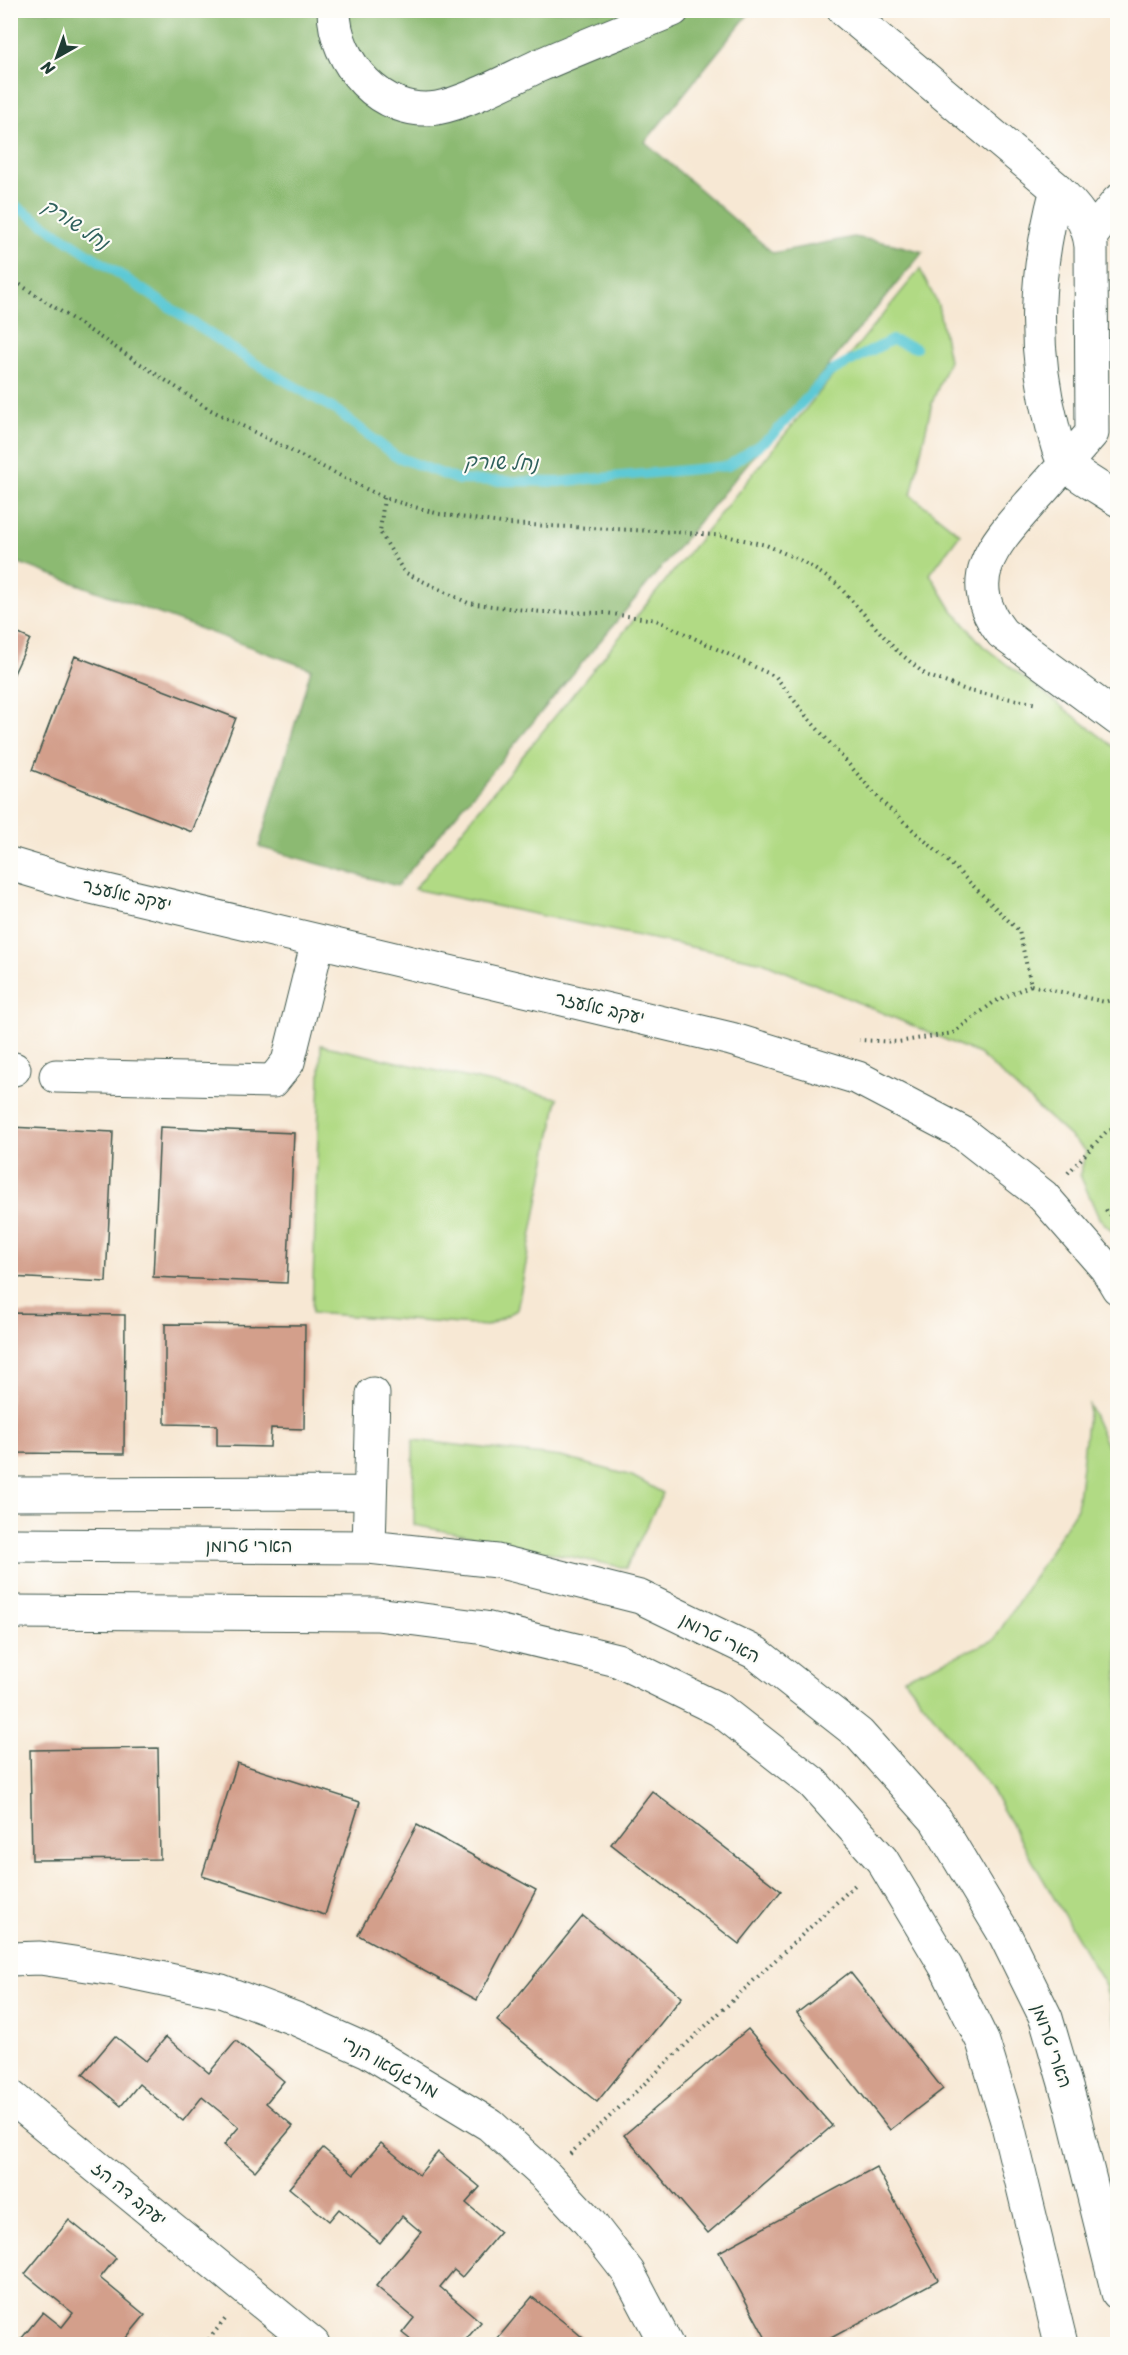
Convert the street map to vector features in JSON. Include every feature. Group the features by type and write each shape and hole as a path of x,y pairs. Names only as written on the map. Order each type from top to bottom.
{"street":[{"path":"333,10 342,52 357,75 382,96 409,108 437,108 474,95 673,10"},
{"path":"844,10 1057,189 1081,215 1090,237 1092,433 998,541 985,568 982,594 992,620 1002,633 1118,719"},
{"path":"1057,189 1043,248 1039,277 1038,334 1046,397 1065,464 1118,500"},
{"path":"1090,237 1118,201"},
{"name":"יעקב אלעזר","path":"10,864 70,882 731,1039 858,1078 961,1131 1043,1196 1106,1268 1118,1288"},
{"path":"56,1076 273,1082 288,1062 318,941"},
{"path":"369,1546 373,1394"},
{"path":"10,1494 370,1493"},
{"name":"הארי טרומן","path":"10,1545 369,1546 497,1561 640,1597 756,1653 859,1734 936,1820 1005,1935 1046,2018 1071,2104 1118,2293"},
{"path":"10,1612 376,1614 485,1628 617,1660 720,1710 813,1783 882,1860 946,1967 983,2043 1007,2121 1061,2344"},
{"name":"מורגנטאו הנרי","path":"10,1959 39,1958 121,1970 221,1991 296,2019 368,2051 490,2125 546,2176 589,2222 628,2272 666,2344"},
{"name":"יעקב דה הז","path":"10,2096 313,2344"}],"path":[{"path":"10,278 209,409 384,498 439,514 508,524 685,532 726,536 766,545 804,562 837,584 895,649 926,675 969,691 1043,705"},
{"path":"384,498 380,532 404,572 468,603 541,612 605,614 656,620 776,677 807,717 883,803 952,865 1019,931 1031,985"},
{"path":"855,1040 898,1042 953,1033 994,1002 1031,985 1105,1002 1118,998"},
{"path":"1066,1175 1106,1132 1118,1127"},
{"path":"546,2176 882,1860"}],"green space":[{"path":"10,11 751,11 645,142 773,253 854,237 923,252 397,886 259,847 311,669 11,560"},
{"path":"920,269 938,305 949,360 932,403 911,495 960,534 930,574 950,607 983,646 1117,749 1117,1236 1099,1218 1080,1175 1086,1151 979,1054 763,962 414,889"},
{"path":"321,1045 558,1098 517,1310 487,1326 312,1313"},
{"path":"1089,1405 1118,1471 1117,2027 1105,1986 992,1791 904,1678 994,1640 1077,1508"},
{"path":"413,1440 561,1457 632,1476 663,1493 626,1568 414,1525"}],"building":[{"path":"10,630 30,639 10,682"},
{"path":"75,656 236,718 192,832 32,770"},
{"path":"10,1127 113,1132 106,1282 10,1277"},
{"path":"160,1127 294,1133 287,1283 153,1277"},
{"path":"10,1313 125,1315 124,1454 10,1453"},
{"path":"165,1324 305,1325 304,1429 271,1428 270,1447 217,1446 217,1425 165,1424"},
{"path":"158,1748 160,1859 32,1860 30,1750"},
{"path":"237,1763 360,1802 325,1915 202,1876"},
{"path":"652,1791 781,1891 739,1944 611,1844"},
{"path":"417,1825 536,1890 477,2000 358,1935"},
{"path":"583,1916 682,1997 597,2102 497,2021"},
{"path":"850,1972 943,2089 890,2130 797,2013"},
{"path":"748,2029 832,2126 708,2233 624,2135"},
{"path":"115,2036 146,2061 166,2037 209,2073 236,2041 284,2081 266,2103 293,2126 255,2171 224,2145 239,2127 202,2097 183,2121 139,2084 121,2106 83,2074"},
{"path":"381,2143 419,2175 438,2152 480,2187 466,2203 500,2232 462,2277 454,2270 440,2287 481,2322 462,2344 416,2344 402,2333 414,2318 376,2286 421,2232 402,2216 380,2243 339,2209 329,2221 289,2188 323,2148 354,2174"},
{"path":"876,2167 938,2280 820,2344 769,2344 719,2252"},
{"path":"69,2220 116,2258 100,2278 145,2315 121,2344 17,2344 43,2312 62,2327 73,2313 25,2274"},
{"path":"532,2297 590,2344 504,2344 497,2339"}],"waterway":[{"name":"נחל שורק","path":"10,202 251,361 339,412 395,456 458,480 558,482 728,466 771,437 830,372 892,340 916,348"}]}
